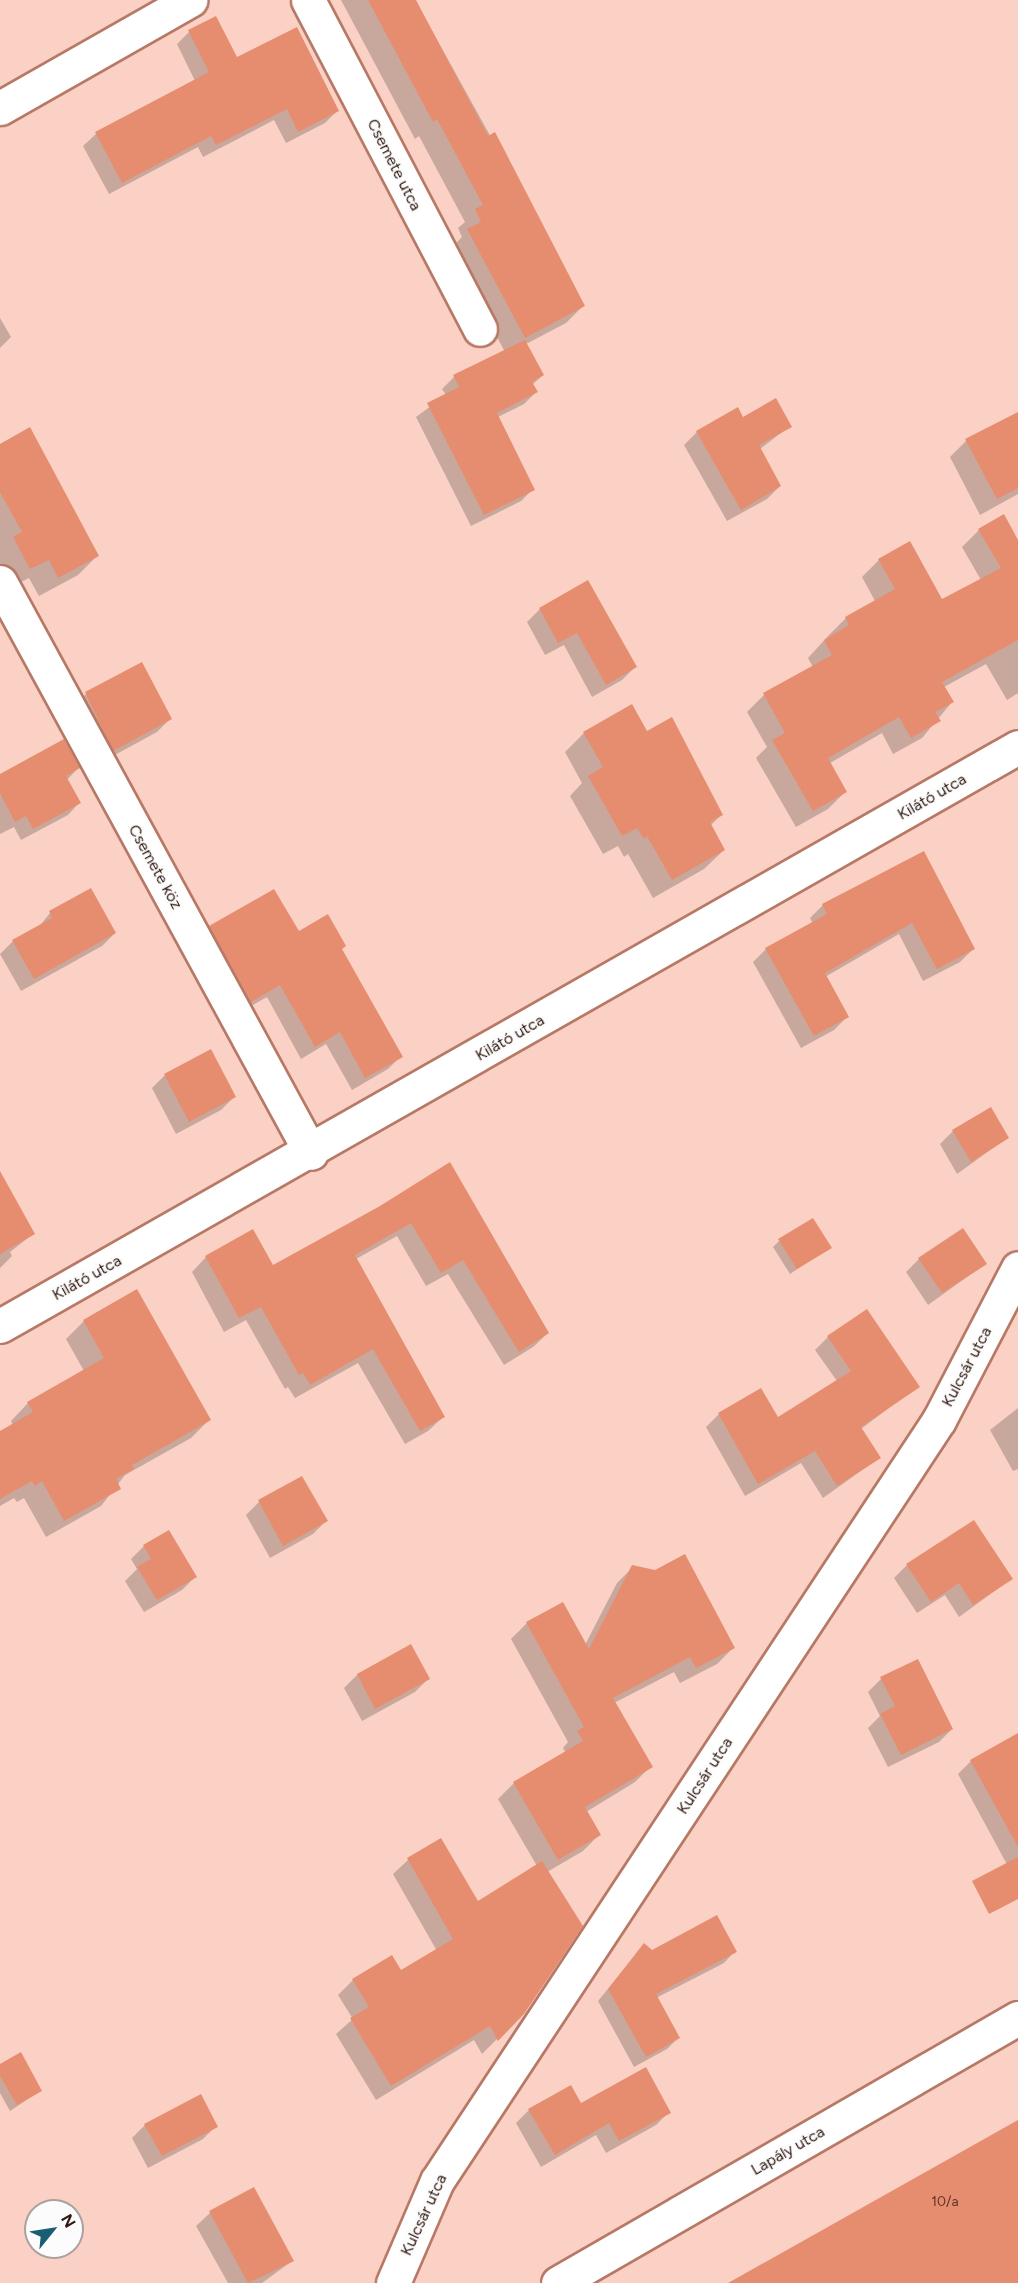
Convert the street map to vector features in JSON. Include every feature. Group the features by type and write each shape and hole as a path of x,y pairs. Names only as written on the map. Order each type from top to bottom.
{"street":[{"path":"0,108 190,0"},
{"name":"Csemete utca","path":"308,0 480,329"},
{"name":"Csemete köz","path":"0,582 311,1153"},
{"name":"Kilátó utca","path":"0,1326 311,1153 1018,747"},
{"name":"Kulcsár utca","path":"393,2283 437,2181 939,1420 1018,1268"},
{"name":"Lapály utca","path":"558,2283 1018,2018"}],"building":[{"path":"368,0 416,0 488,136 495,132 585,306 525,338 467,229 481,222 475,209 483,205 437,119 433,122"},
{"path":"216,16 237,57 297,27 339,111 298,132 287,109 216,145 211,136 122,183 95,132 209,72 188,30"},
{"path":"525,340 544,375 532,382 538,392 497,413 535,490 484,515 427,403 459,387 453,375"},
{"path":"776,398 792,427 759,445 781,486 741,510 696,431 738,407 743,417"},
{"path":"1018,412 1018,488 997,499 965,439"},
{"path":"30,427 99,556 58,578 49,560 30,569 13,537 22,532 0,492 0,444"},
{"path":"1004,514 1018,540 1018,640 942,682 954,702 935,712 941,721 911,738 899,717 828,758 847,792 813,811 772,740 785,733 763,693 832,655 824,640 849,625 845,617 895,589 878,559 910,541 942,599 1001,568 978,529"},
{"path":"588,580 637,667 606,685 577,633 558,643 539,608"},
{"path":"142,662 172,719 113,751 85,692"},
{"path":"632,704 647,731 672,717 723,815 710,822 725,850 672,880 647,836 644,839 637,828 622,836 588,776 603,767 583,732"},
{"path":"64,739 80,768 66,776 81,803 33,829 26,816 15,822 0,793 0,774"},
{"path":"924,851 975,949 937,969 912,923 825,973 849,1017 814,1036 765,948 827,914 822,904"},
{"path":"91,888 116,933 34,979 12,940 52,918 49,911"},
{"path":"274,889 299,931 328,914 346,946 342,949 403,1057 365,1078 340,1032 315,1047 280,985 251,1002 209,926"},
{"path":"211,1049 236,1097 189,1122 164,1074"},
{"path":"991,1107 1009,1138 971,1162 952,1130"},
{"path":"450,1162 549,1333 519,1352 463,1260 441,1273 411,1223 355,1255 445,1417 420,1431 373,1349 310,1385 303,1373 299,1375 261,1307 239,1318 205,1256 253,1229 273,1265 380,1206"},
{"path":"0,1171 35,1234 0,1254"},
{"path":"813,1218 832,1248 797,1269 778,1239"},
{"path":"963,1228 987,1264 942,1293 918,1258"},
{"path":"137,1289 211,1420 132,1465 134,1469 116,1479 121,1489 64,1521 42,1481 35,1486 32,1481 0,1499 0,1431 33,1412 27,1402 104,1358 83,1320"},
{"path":"867,1309 920,1387 861,1427 881,1458 837,1486 815,1451 758,1484 718,1413 761,1388 778,1417 851,1371 827,1336"},
{"path":"302,1476 328,1521 283,1546 258,1500"},
{"path":"974,1520 1013,1579 973,1605 959,1583 931,1602 906,1564"},
{"path":"169,1530 197,1577 157,1600 137,1567 151,1559 143,1545"},
{"path":"685,1554 735,1648 696,1668 690,1657 613,1698 653,1767 585,1807 601,1835 558,1860 513,1782 583,1741 577,1731 584,1727 526,1622 563,1602 589,1649 632,1565 655,1570"},
{"path":"411,1644 430,1679 375,1709 357,1674"},
{"path":"918,1659 953,1729 901,1755 880,1714 895,1706 880,1677"},
{"path":"1018,1733 1018,1847 970,1760"},
{"path":"441,1838 478,1901 542,1861 583,1926 524,2014 498,2041 490,2026 391,2086 350,2018 369,2007 352,1979 392,1955 401,1970 453,1939 407,1858"},
{"path":"1018,1857 1018,1899 989,1914 972,1881"},
{"path":"717,1915 737,1952 656,1994 680,2038 646,2057 608,1989 644,1943 652,1950"},
{"path":"21,2052 42,2091 17,2105 0,2076 0,2064"},
{"path":"646,2067 671,2113 619,2141 609,2123 555,2155 528,2109 571,2085 581,2103"},
{"path":"201,2094 218,2127 162,2156 144,2124"},
{"path":"1018,2120 1018,2283 728,2283"},
{"path":"254,2187 294,2261 248,2283 209,2211"}]}
